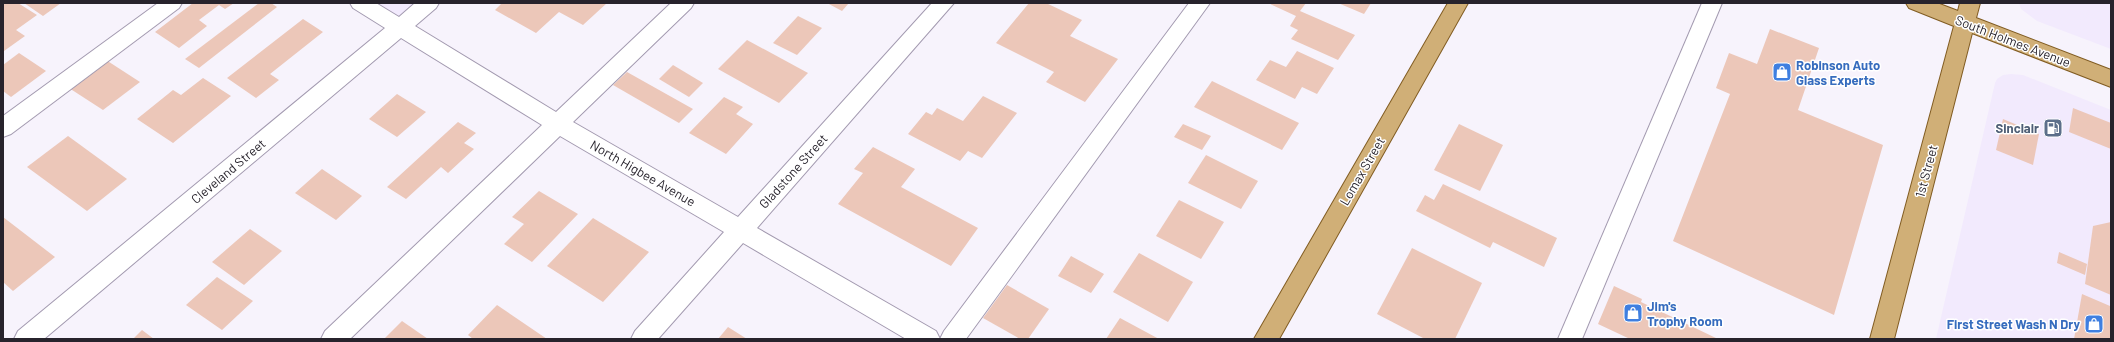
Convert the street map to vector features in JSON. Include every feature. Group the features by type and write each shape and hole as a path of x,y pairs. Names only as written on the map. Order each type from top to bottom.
{"main road":[{"name":"Lomax Street","path":"1266,339 1458,3"},
{"name":"South Holmes Avenue","path":"1916,3 1968,12 2111,78"},
{"name":"1st Street","path":"1882,339 1968,12"}],"street":[{"path":"3,128 172,3"},
{"name":"North Higbee Avenue","path":"360,3 558,124 928,339"},
{"name":"Cleveland Street","path":"26,339 430,3"},
{"path":"333,339 684,3"},
{"name":"Gladstone Street","path":"643,339 944,3"},
{"path":"952,339 1200,3"},
{"path":"1570,339 1712,3"}],"shaded area":[{"path":"360,3 429,3 400,27"},
{"path":"2019,3 2111,3 2111,49 2037,21 2021,9"},
{"path":"2003,75 2023,75 2111,110 2111,339 1936,339 1995,83 1997,79"}],"building":[{"path":"3,3 18,3 37,15 16,30 25,36 4,51"},
{"path":"24,3 61,3 43,16"},
{"path":"193,3 234,3 225,9 219,5 199,20 207,26 179,48 155,32"},
{"path":"259,3 271,3 277,7 199,68 185,59"},
{"path":"502,3 607,3 583,25 559,12 536,33 495,10"},
{"path":"827,3 849,3 842,11"},
{"path":"1029,3 1046,3 1082,20 1070,36 1118,59 1085,102 1046,82 1054,72 996,43"},
{"path":"1268,3 1306,3 1300,11 1355,35 1338,60 1291,39 1298,30 1290,26 1296,16"},
{"path":"1338,3 1371,3 1364,14"},
{"path":"798,16 822,28 797,55 773,43"},
{"path":"303,19 323,32 270,74 279,80 256,98 227,78"},
{"path":"1770,29 1819,48 1798,110 1883,145 1834,315 1673,241 1730,94 1716,88 1729,53 1757,64"},
{"path":"747,40 808,73 779,103 718,69"},
{"path":"1297,51 1334,68 1317,94 1302,87 1295,99 1256,80 1270,60 1286,67"},
{"path":"19,53 46,71 11,97 3,91 3,65"},
{"path":"106,60 140,82 103,110 69,88"},
{"path":"673,65 703,83 689,97 659,79"},
{"path":"627,72 693,109 679,123 613,85"},
{"path":"203,78 231,96 173,143 137,119 173,90 181,95"},
{"path":"1212,81 1299,123 1282,150 1194,107"},
{"path":"397,94 426,112 397,137 369,119"},
{"path":"983,96 1017,113 982,158 968,151 960,161 908,134 926,112 932,115 937,108 963,121"},
{"path":"724,97 743,107 736,114 753,124 726,154 689,133"},
{"path":"2073,108 2111,123 2111,149 2069,132"},
{"path":"2003,119 2039,134 2033,165 1996,150"},
{"path":"458,122 476,133 464,143 474,149 448,173 441,167 406,199 387,187"},
{"path":"1183,124 1211,136 1202,150 1174,137"},
{"path":"1459,124 1503,145 1480,191 1434,170"},
{"path":"68,136 127,179 87,211 27,167"},
{"path":"873,147 915,169 901,187 978,228 951,266 838,204 863,173 854,169"},
{"path":"1206,155 1258,181 1241,209 1188,183"},
{"path":"322,169 362,196 336,220 295,193"},
{"path":"1443,184 1557,238 1544,267 1493,242 1490,248 1416,211 1425,195 1434,200"},
{"path":"539,191 578,214 532,262 504,244 524,224 512,217"},
{"path":"1179,200 1224,222 1201,259 1156,236"},
{"path":"3,217 55,257 13,291 3,282"},
{"path":"593,218 649,252 603,302 547,266"},
{"path":"2111,222 2111,295 2085,284 2093,226"},
{"path":"250,229 282,251 244,285 212,262"},
{"path":"1412,248 1482,283 1455,339 1425,339 1377,314"},
{"path":"2059,252 2087,264 2085,275 2057,263"},
{"path":"1139,253 1193,282 1168,322 1113,292"},
{"path":"1071,256 1104,274 1091,293 1058,276"},
{"path":"217,277 253,301 222,330 186,305"},
{"path":"1007,285 1049,309 1028,339 1020,339 983,318"},
{"name":"Jim's Trophy Room","path":"1614,286 1642,299 1641,302 1718,339 1630,339 1598,324"},
{"name":"First Street Wash N Dry","path":"2082,294 2110,306 2111,339 2074,339"},
{"path":"497,305 547,339 473,339 468,335"},
{"path":"1120,318 1159,339 1106,339"},
{"path":"402,321 428,339 384,339"},
{"path":"728,327 747,339 718,339"},
{"path":"142,330 154,339 133,339"}],"place":[{"name":"Robinson Auto Glass Experts","path":"1782,72"},
{"name":"Sinclair","path":"2053,128"},
{"name":"Jim's Trophy Room","path":"1633,313"},
{"name":"First Street Wash N Dry","path":"2094,324"}]}
